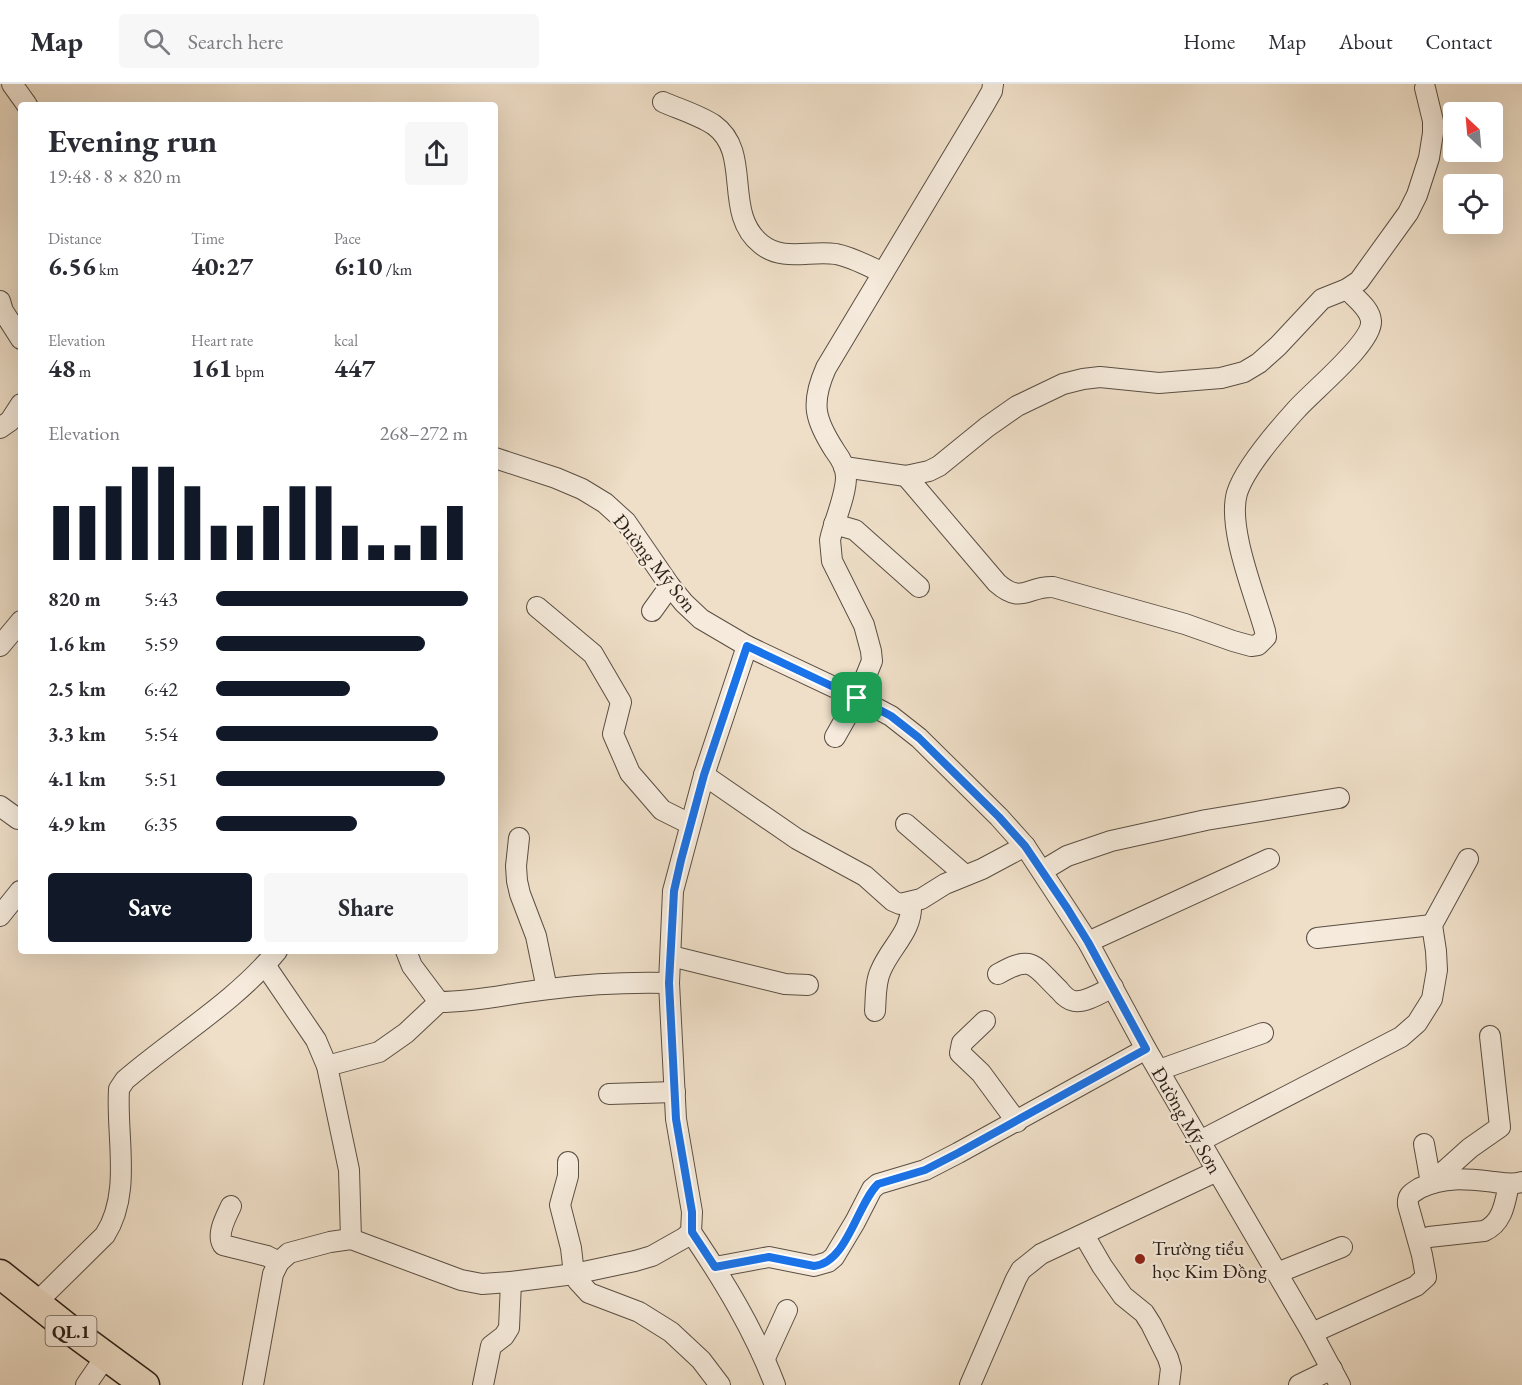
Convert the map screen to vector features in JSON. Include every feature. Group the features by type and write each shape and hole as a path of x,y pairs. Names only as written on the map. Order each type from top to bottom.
{"highway":[{"name":"QL.1","path":"1,1277 145,1385"}],"street":[{"path":"12,84 25,102"},
{"path":"835,737 857,698 872,661 864,625 832,561 830,540 844,486 844,467 818,424 816,411 820,382 984,105 992,91 993,84"},
{"path":"844,467 906,476 919,474 939,466 1017,406 1063,384 1100,377 1159,383 1221,378 1244,372 1259,363 1322,299 1347,289 1359,281 1398,230 1417,195 1429,158 1433,121 1425,88"},
{"path":"663,102 713,124 726,137 731,147 737,174 739,209 753,237 762,245 784,255 811,253 840,255 883,273"},
{"path":"906,476 1006,591 1023,594 1044,587 1053,587 1185,624 1233,641 1251,646 1258,645 1266,637 1242,554 1235,515 1237,494 1244,477 1295,410 1346,361 1371,328 1368,311 1347,289"},
{"path":"0,301 18,334"},
{"path":"0,428 10,421 18,409"},
{"name":"Đường Mỹ Sơn","path":"498,459 556,478 582,489 605,503 626,522 670,586 701,619 747,646 891,716 919,738 999,817 1025,846 1088,942 1216,1172 1336,1377"},
{"path":"834,524 855,530 919,587"},
{"path":"652,611 670,586"},
{"path":"537,607 593,654 621,702 613,734 630,773 662,810 690,824"},
{"path":"0,646 18,625"},
{"path":"747,646 704,775 674,891 669,983 679,1137 692,1212 692,1232 729,1290 765,1358 775,1385"},
{"path":"704,775 797,839 865,876 893,901 900,904 921,899 945,884 982,869 1025,846"},
{"path":"1042,871 1067,856 1111,841 1206,820 1339,798"},
{"path":"0,806 18,817"},
{"path":"906,824 965,875"},
{"path":"519,838 517,881 538,943 547,989"},
{"path":"1088,942 1269,859"},
{"path":"1200,1141 1411,1030 1432,999 1435,988 1436,951 1432,925 1468,859"},
{"path":"0,916 18,894"},
{"path":"875,1011 878,977 908,925 912,914 911,903"},
{"path":"1317,939 1432,925"},
{"path":"407,954 412,966 439,1002"},
{"path":"671,956 785,984 808,985"},
{"path":"36,1303 105,1235 113,1222 118,1208 120,1184 119,1089 125,1080 238,991 271,958 316,1040 327,1066 349,1170 351,1239"},
{"path":"998,974 1022,962 1034,965 1065,996 1072,1000 1085,999 1113,987"},
{"path":"327,1066 379,1052 406,1033 439,1002 480,1001 547,989 636,982 669,983"},
{"path":"985,1021 962,1043 960,1053 981,1073 1017,1122"},
{"path":"1159,1070 1263,1033"},
{"path":"1431,1183 1470,1148 1500,1127 1490,1036"},
{"path":"715,1267 769,1257 814,1266 821,1265 834,1257 878,1184 925,1170 1017,1122 1146,1049"},
{"path":"609,1094 675,1092"},
{"path":"1424,1144 1431,1183"},
{"path":"568,1162 568,1176 560,1205 571,1248 574,1274 578,1281 589,1293 639,1312 671,1332 701,1360 720,1385"},
{"path":"970,1385 1021,1270 1041,1254 1216,1172"},
{"path":"1312,1333 1416,1286 1426,1277 1407,1199 1410,1193 1445,1179 1516,1183 1502,1212 1491,1228 1484,1231 1429,1237"},
{"path":"231,1206 220,1234 222,1245 267,1256 279,1262"},
{"path":"253,1385 273,1274 279,1262 289,1253 351,1239 374,1246 433,1271 482,1284 574,1274 652,1256 692,1232"},
{"path":"1084,1235 1123,1296 1144,1313 1152,1324 1171,1368 1169,1385"},
{"path":"1277,1273 1342,1247"},
{"path":"483,1385 491,1346 509,1329 512,1282"},
{"path":"765,1358 787,1310"},
{"path":"86,1385 106,1356"},
{"path":"1299,1385 1336,1377"}],"place":[{"name":"Trường tiểu học Kim Đồng","path":"1140,1259"}],"route":[{"path":"747,646 857,698 891,716 919,738 1025,846 1088,942 1146,1049 1017,1122 925,1170 878,1184 834,1257 828,1262 814,1266 784,1258 757,1257 715,1267 692,1232 692,1212 676,1119 669,983 674,891 681,860 704,775 747,646"}]}
